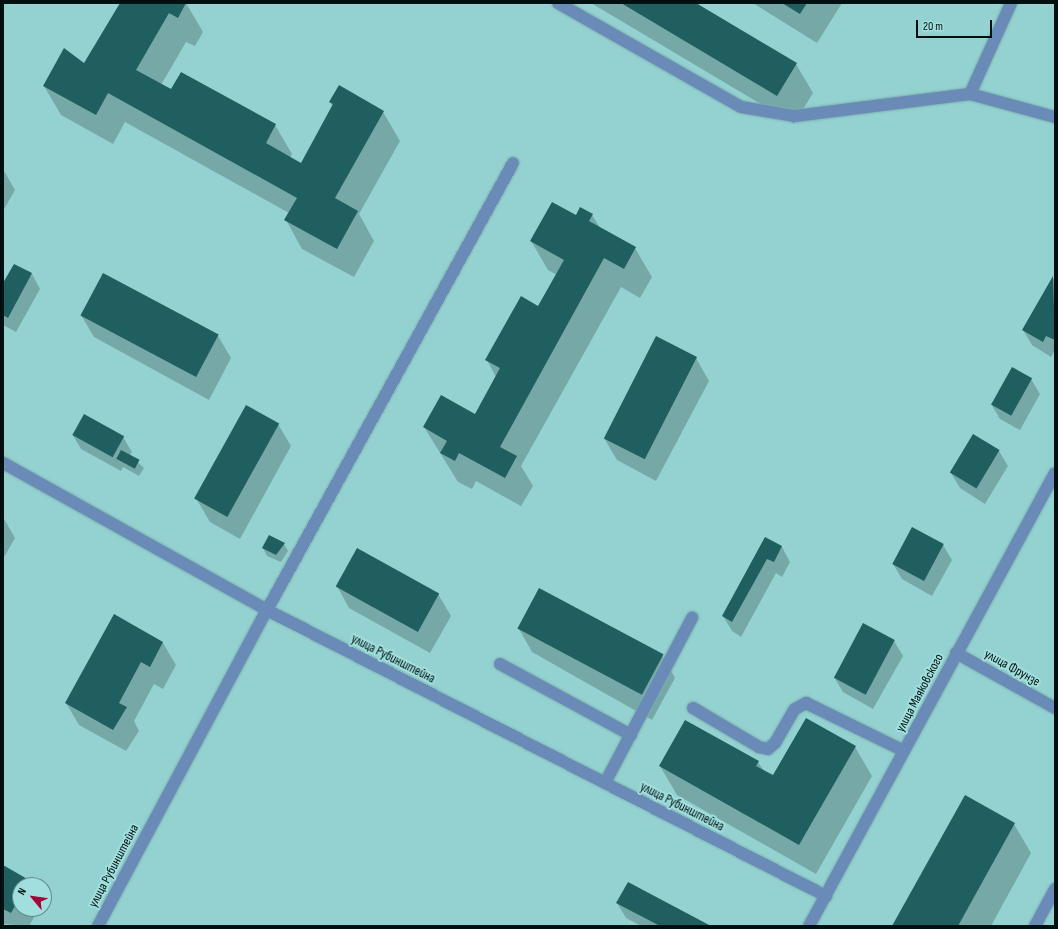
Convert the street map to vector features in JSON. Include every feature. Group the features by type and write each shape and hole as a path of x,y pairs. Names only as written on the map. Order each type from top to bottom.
{"street":[{"path":"558,3 742,107 795,116 970,94 1055,117"},
{"path":"970,94 1011,3"},
{"path":"3,463 267,610 513,164"},
{"name":"улица Маяковского","path":"809,926 1055,472"},
{"name":"улица Рубинштейна","path":"98,926 267,610 826,896"},
{"path":"605,784 692,618"},
{"name":"улица Фрунзе","path":"956,653 1055,708"},
{"path":"500,664 631,735"},
{"path":"693,708 759,747 768,748 775,743 795,709 806,703 904,751"},
{"path":"1035,926 1055,889"}],"building":[{"path":"120,3 186,3 178,18 169,13 136,70 171,89 181,72 276,124 266,143 301,163 333,104 329,102 339,85 384,111 335,198 358,211 337,249 284,220 297,198 108,93 96,115 43,86 64,48 84,63"},
{"path":"621,3 696,3 797,63 777,96"},
{"path":"782,3 807,3 800,14"},
{"path":"552,202 576,215 580,207 593,214 589,221 636,247 624,269 604,258 500,447 517,456 505,478 459,453 455,461 440,453 447,441 423,427 441,395 475,414 500,368 485,360 521,296 538,306 564,260 530,241"},
{"path":"14,264 32,273 8,318 3,315 3,283"},
{"path":"103,273 219,335 196,377 80,315"},
{"path":"1053,276 1055,340 1046,336 1043,342 1022,330"},
{"path":"656,336 697,357 645,459 604,438"},
{"path":"1012,367 1032,378 1011,416 991,405"},
{"path":"246,405 279,423 227,517 194,499"},
{"path":"84,414 124,436 113,457 72,435"},
{"path":"973,434 1000,450 976,489 950,473"},
{"path":"121,450 140,460 135,469 116,459"},
{"path":"912,527 944,544 924,581 892,564"},
{"path":"269,535 285,543 276,555 262,548"},
{"path":"765,537 782,546 774,562 767,559 732,622 722,616"},
{"path":"357,548 439,594 418,632 336,586"},
{"path":"539,588 663,654 642,695 517,629"},
{"path":"114,614 163,642 150,667 141,662 119,703 127,707 113,730 65,703"},
{"path":"863,623 895,640 866,695 834,678"},
{"path":"806,718 856,746 799,845 659,766 685,720 759,761 756,766 773,775"},
{"path":"965,795 1015,823 958,926 892,926"},
{"path":"3,865 24,877 12,877 12,911 11,913 3,909"},
{"path":"628,882 711,926 660,926 616,903"}]}
